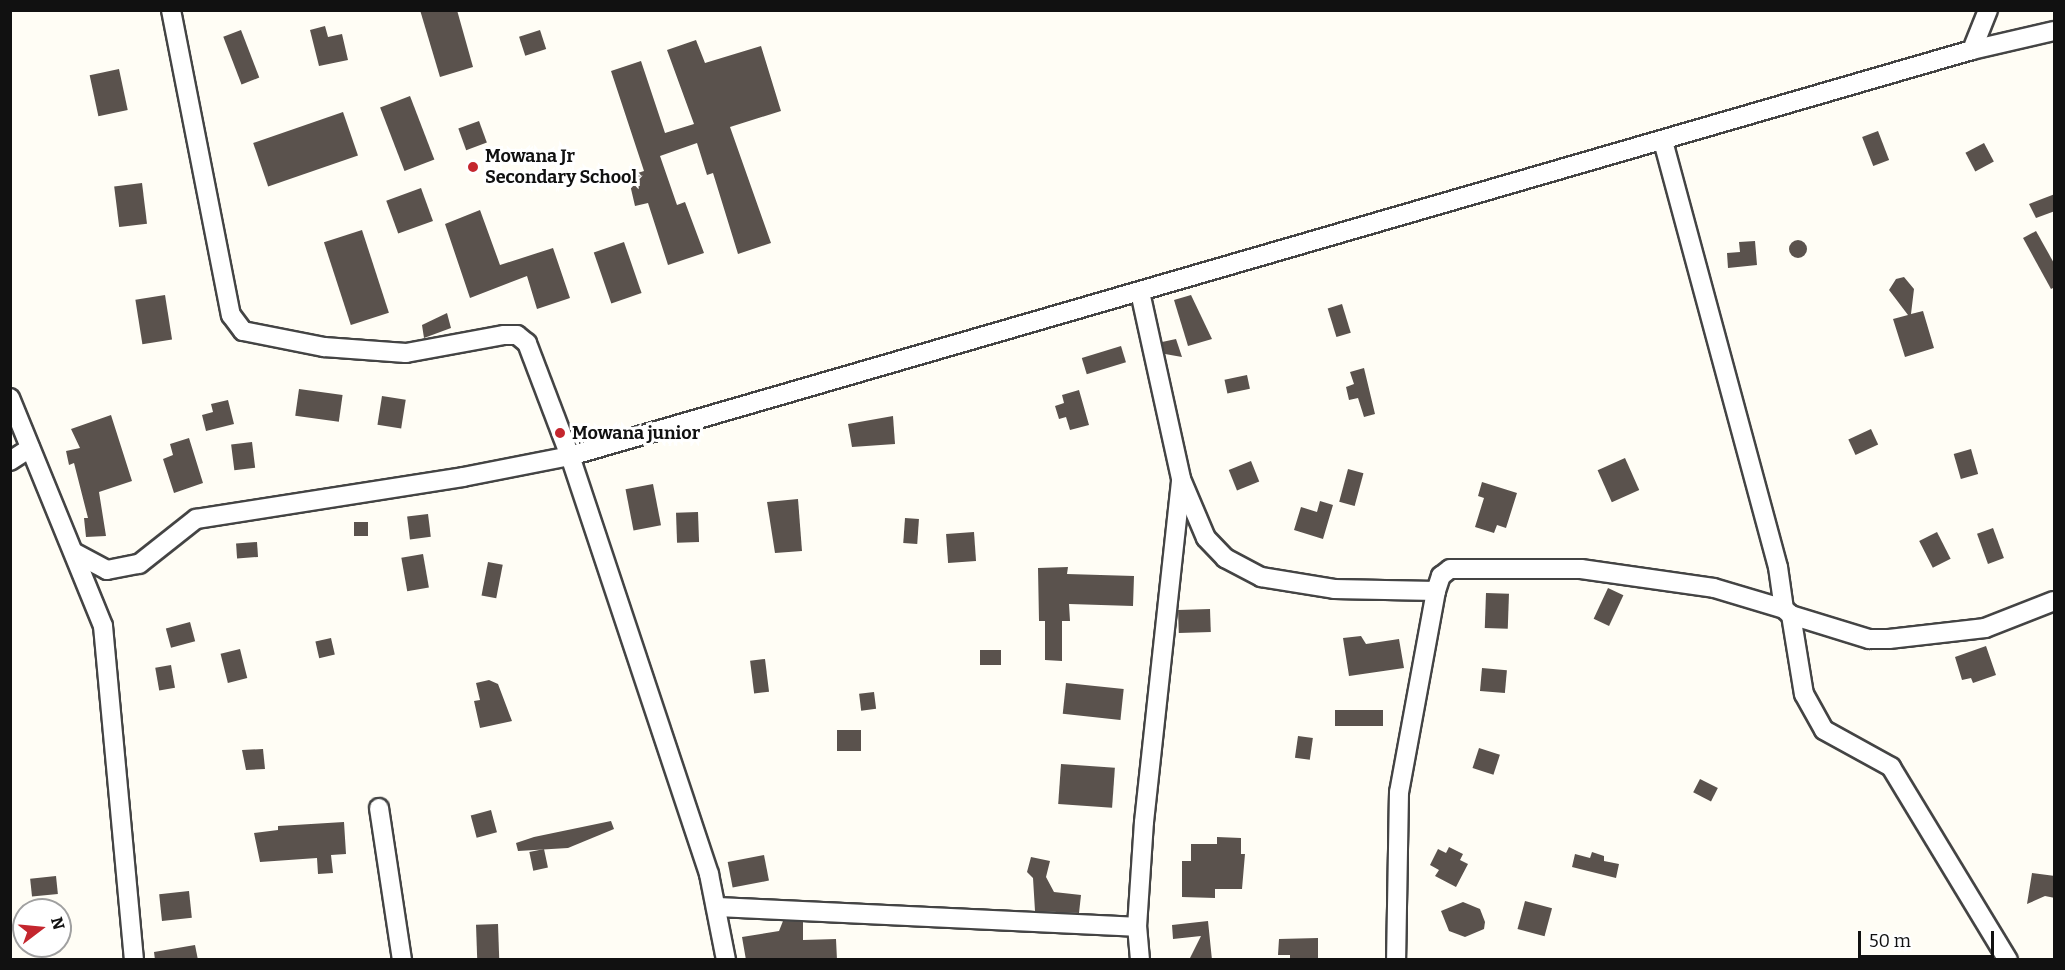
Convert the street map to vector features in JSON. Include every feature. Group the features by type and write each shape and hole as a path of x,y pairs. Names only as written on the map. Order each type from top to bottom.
{"street":[{"path":"171,10 231,315 243,331 324,347 406,353 517,335 527,343 536,360 570,456 705,862 726,960"},
{"path":"1972,50 1988,10"},
{"path":"75,554 107,570 139,564 196,519 463,477 570,456 1972,50 2055,31"},
{"path":"1663,141 1778,567 1787,612 1798,642 1804,694 1824,730 1891,767 2008,960"},
{"path":"1140,292 1181,479 1206,538 1241,570 1334,589 1436,591"},
{"path":"10,398 103,626 134,960"},
{"path":"10,461 30,448"},
{"path":"1140,960 1137,927 1144,822 1181,479"},
{"path":"1396,960 1399,792 1436,591 1440,576 1450,568 1581,569 1714,588 1869,639 1889,639 1985,628 2055,601"},
{"path":"379,808 402,960"},
{"path":"716,907 1137,927"}],"building":[{"path":"420,10 457,10 473,67 440,77"},
{"path":"325,26 328,37 342,34 348,60 319,66 310,30"},
{"path":"241,30 259,78 242,84 223,37"},
{"path":"540,30 546,49 525,56 519,37"},
{"path":"696,40 705,63 761,46 781,111 730,127 771,243 738,254 713,173 707,175 697,143 660,156 677,205 685,202 704,253 668,265 648,203 635,206 628,176 644,171 611,71 641,61 665,133 694,124 667,50"},
{"path":"119,69 128,110 98,116 90,75"},
{"path":"410,96 434,159 404,171 380,107"},
{"path":"343,112 358,155 268,186 253,143"},
{"path":"479,121 487,143 466,150 458,129"},
{"path":"1878,131 1889,160 1873,166 1862,137"},
{"path":"1984,143 1994,162 1975,171 1965,153"},
{"path":"142,183 147,224 119,227 114,186"},
{"path":"421,188 433,221 398,234 386,201"},
{"path":"2055,194 2055,211 2036,218 2029,204"},
{"path":"480,210 500,265 553,248 570,298 537,309 527,276 470,298 445,224"},
{"path":"362,230 389,313 351,325 324,242"},
{"path":"2036,231 2055,265 2055,287 2051,289 2023,238"},
{"path":"1798,240 1804,243 1807,249 1804,255 1798,258 1792,255 1789,249 1792,243"},
{"path":"1755,241 1757,265 1728,268 1727,253 1740,252 1739,242"},
{"path":"624,242 642,293 611,303 594,252"},
{"path":"1904,277 1914,289 1911,314 1923,311 1934,348 1905,357 1893,319 1908,315 1889,290 1896,279"},
{"path":"165,295 172,339 142,344 135,300"},
{"path":"1191,295 1212,339 1188,346 1174,300"},
{"path":"1342,304 1351,333 1336,337 1328,308"},
{"path":"447,313 451,328 424,338 422,325"},
{"path":"1176,339 1182,357 1165,354 1162,342"},
{"path":"1121,346 1126,362 1087,374 1082,358"},
{"path":"1364,368 1375,414 1364,417 1358,398 1349,400 1346,387 1354,384 1350,372"},
{"path":"1247,375 1250,389 1227,393 1225,380"},
{"path":"299,389 343,395 339,422 295,416"},
{"path":"1079,390 1089,425 1070,430 1066,417 1059,419 1055,406 1064,403 1062,395"},
{"path":"382,396 406,400 401,428 377,425"},
{"path":"228,400 234,424 206,431 202,415 213,412 211,404"},
{"path":"111,415 132,481 99,492 106,536 86,537 84,518 88,518 74,463 69,465 66,451 80,448 71,429"},
{"path":"893,416 895,444 852,447 848,424"},
{"path":"1871,429 1878,444 1856,455 1848,440"},
{"path":"189,438 203,483 174,493 163,459 173,455 170,444"},
{"path":"252,442 255,468 234,470 231,445"},
{"path":"1971,449 1978,474 1961,479 1954,454"},
{"path":"1625,458 1639,490 1612,502 1598,470"},
{"path":"1251,461 1259,481 1237,490 1229,470"},
{"path":"1348,469 1363,473 1355,506 1339,502"},
{"path":"1482,482 1517,493 1506,528 1497,525 1494,533 1475,527 1484,498 1478,496"},
{"path":"653,484 661,525 634,531 626,489"},
{"path":"798,499 802,551 775,553 767,502"},
{"path":"1320,501 1333,505 1323,539 1294,530 1301,507 1317,512"},
{"path":"698,512 699,542 677,543 676,513"},
{"path":"428,514 431,537 410,539 407,517"},
{"path":"905,518 919,519 917,544 903,543"},
{"path":"354,522 368,522 368,536 354,536"},
{"path":"1993,528 2004,558 1988,564 1977,534"},
{"path":"974,532 976,561 948,563 946,534"},
{"path":"1937,532 1951,559 1933,568 1919,541"},
{"path":"257,542 258,557 237,558 236,543"},
{"path":"423,554 429,587 407,591 401,558"},
{"path":"488,562 503,565 496,598 482,595"},
{"path":"1068,567 1067,574 1134,576 1133,606 1069,604 1070,621 1062,621 1062,661 1045,660 1045,621 1039,621 1038,568"},
{"path":"1608,588 1623,595 1609,626 1594,619"},
{"path":"1486,593 1509,594 1508,629 1485,628"},
{"path":"1210,609 1211,632 1179,633 1178,610"},
{"path":"190,622 195,641 171,648 166,628"},
{"path":"1361,636 1366,644 1399,639 1404,668 1349,676 1343,638"},
{"path":"331,638 335,655 319,658 315,642"},
{"path":"1986,646 1996,675 1973,683 1971,678 1962,680 1955,657"},
{"path":"240,649 247,678 228,683 221,654"},
{"path":"980,650 1001,650 1001,665 980,665"},
{"path":"765,659 769,692 754,694 750,661"},
{"path":"171,665 175,688 159,690 155,668"},
{"path":"1482,668 1507,670 1505,693 1480,691"},
{"path":"489,680 498,684 512,721 480,728 474,701 480,700 476,683"},
{"path":"1066,683 1124,689 1120,720 1063,714"},
{"path":"874,692 876,709 861,711 859,694"},
{"path":"1335,710 1383,710 1383,726 1335,726"},
{"path":"837,730 861,730 861,751 837,751"},
{"path":"1298,736 1313,738 1310,760 1295,758"},
{"path":"1479,748 1500,755 1493,775 1473,768"},
{"path":"263,749 265,769 246,770 242,750"},
{"path":"1061,764 1115,768 1112,808 1058,804"},
{"path":"1700,779 1718,788 1711,801 1693,792"},
{"path":"491,810 497,832 477,838 471,815"},
{"path":"611,821 614,829 568,848 518,851 516,843 534,837"},
{"path":"344,822 346,854 331,855 333,873 318,874 317,858 260,862 254,833 278,830 278,826"},
{"path":"1217,837 1241,838 1241,854 1245,854 1242,889 1215,889 1215,898 1182,897 1182,861 1191,861 1191,844 1217,844"},
{"path":"1449,847 1463,854 1460,860 1468,864 1456,887 1435,876 1439,870 1430,865 1438,849 1446,853"},
{"path":"544,849 548,868 533,871 529,852"},
{"path":"1592,852 1604,856 1604,861 1619,864 1616,878 1572,867 1575,854 1590,858"},
{"path":"764,855 769,881 733,888 728,862"},
{"path":"1031,857 1050,861 1046,877 1054,892 1081,895 1079,913 1035,911 1033,878 1027,872"},
{"path":"2032,873 2055,876 2055,898 2045,896 2027,904"},
{"path":"56,876 58,894 32,897 30,879"},
{"path":"189,891 192,918 162,921 159,894"},
{"path":"1525,901 1552,908 1545,936 1517,929"},
{"path":"1463,902 1480,909 1485,922 1484,929 1465,937 1449,931 1441,911"},
{"path":"783,921 803,922 803,940 836,939 837,960 746,960 742,937 779,931"},
{"path":"1208,921 1212,960 1189,960 1201,936 1173,939 1172,925"},
{"path":"498,924 499,960 477,960 476,925"},
{"path":"1318,938 1318,960 1290,960 1290,955 1278,955 1279,939"},
{"path":"195,945 198,960 155,960 154,952"}],"place":[{"name":"Mowana Jr Secondary School","path":"473,167"},
{"name":"Mowana junior","path":"560,433"}]}
